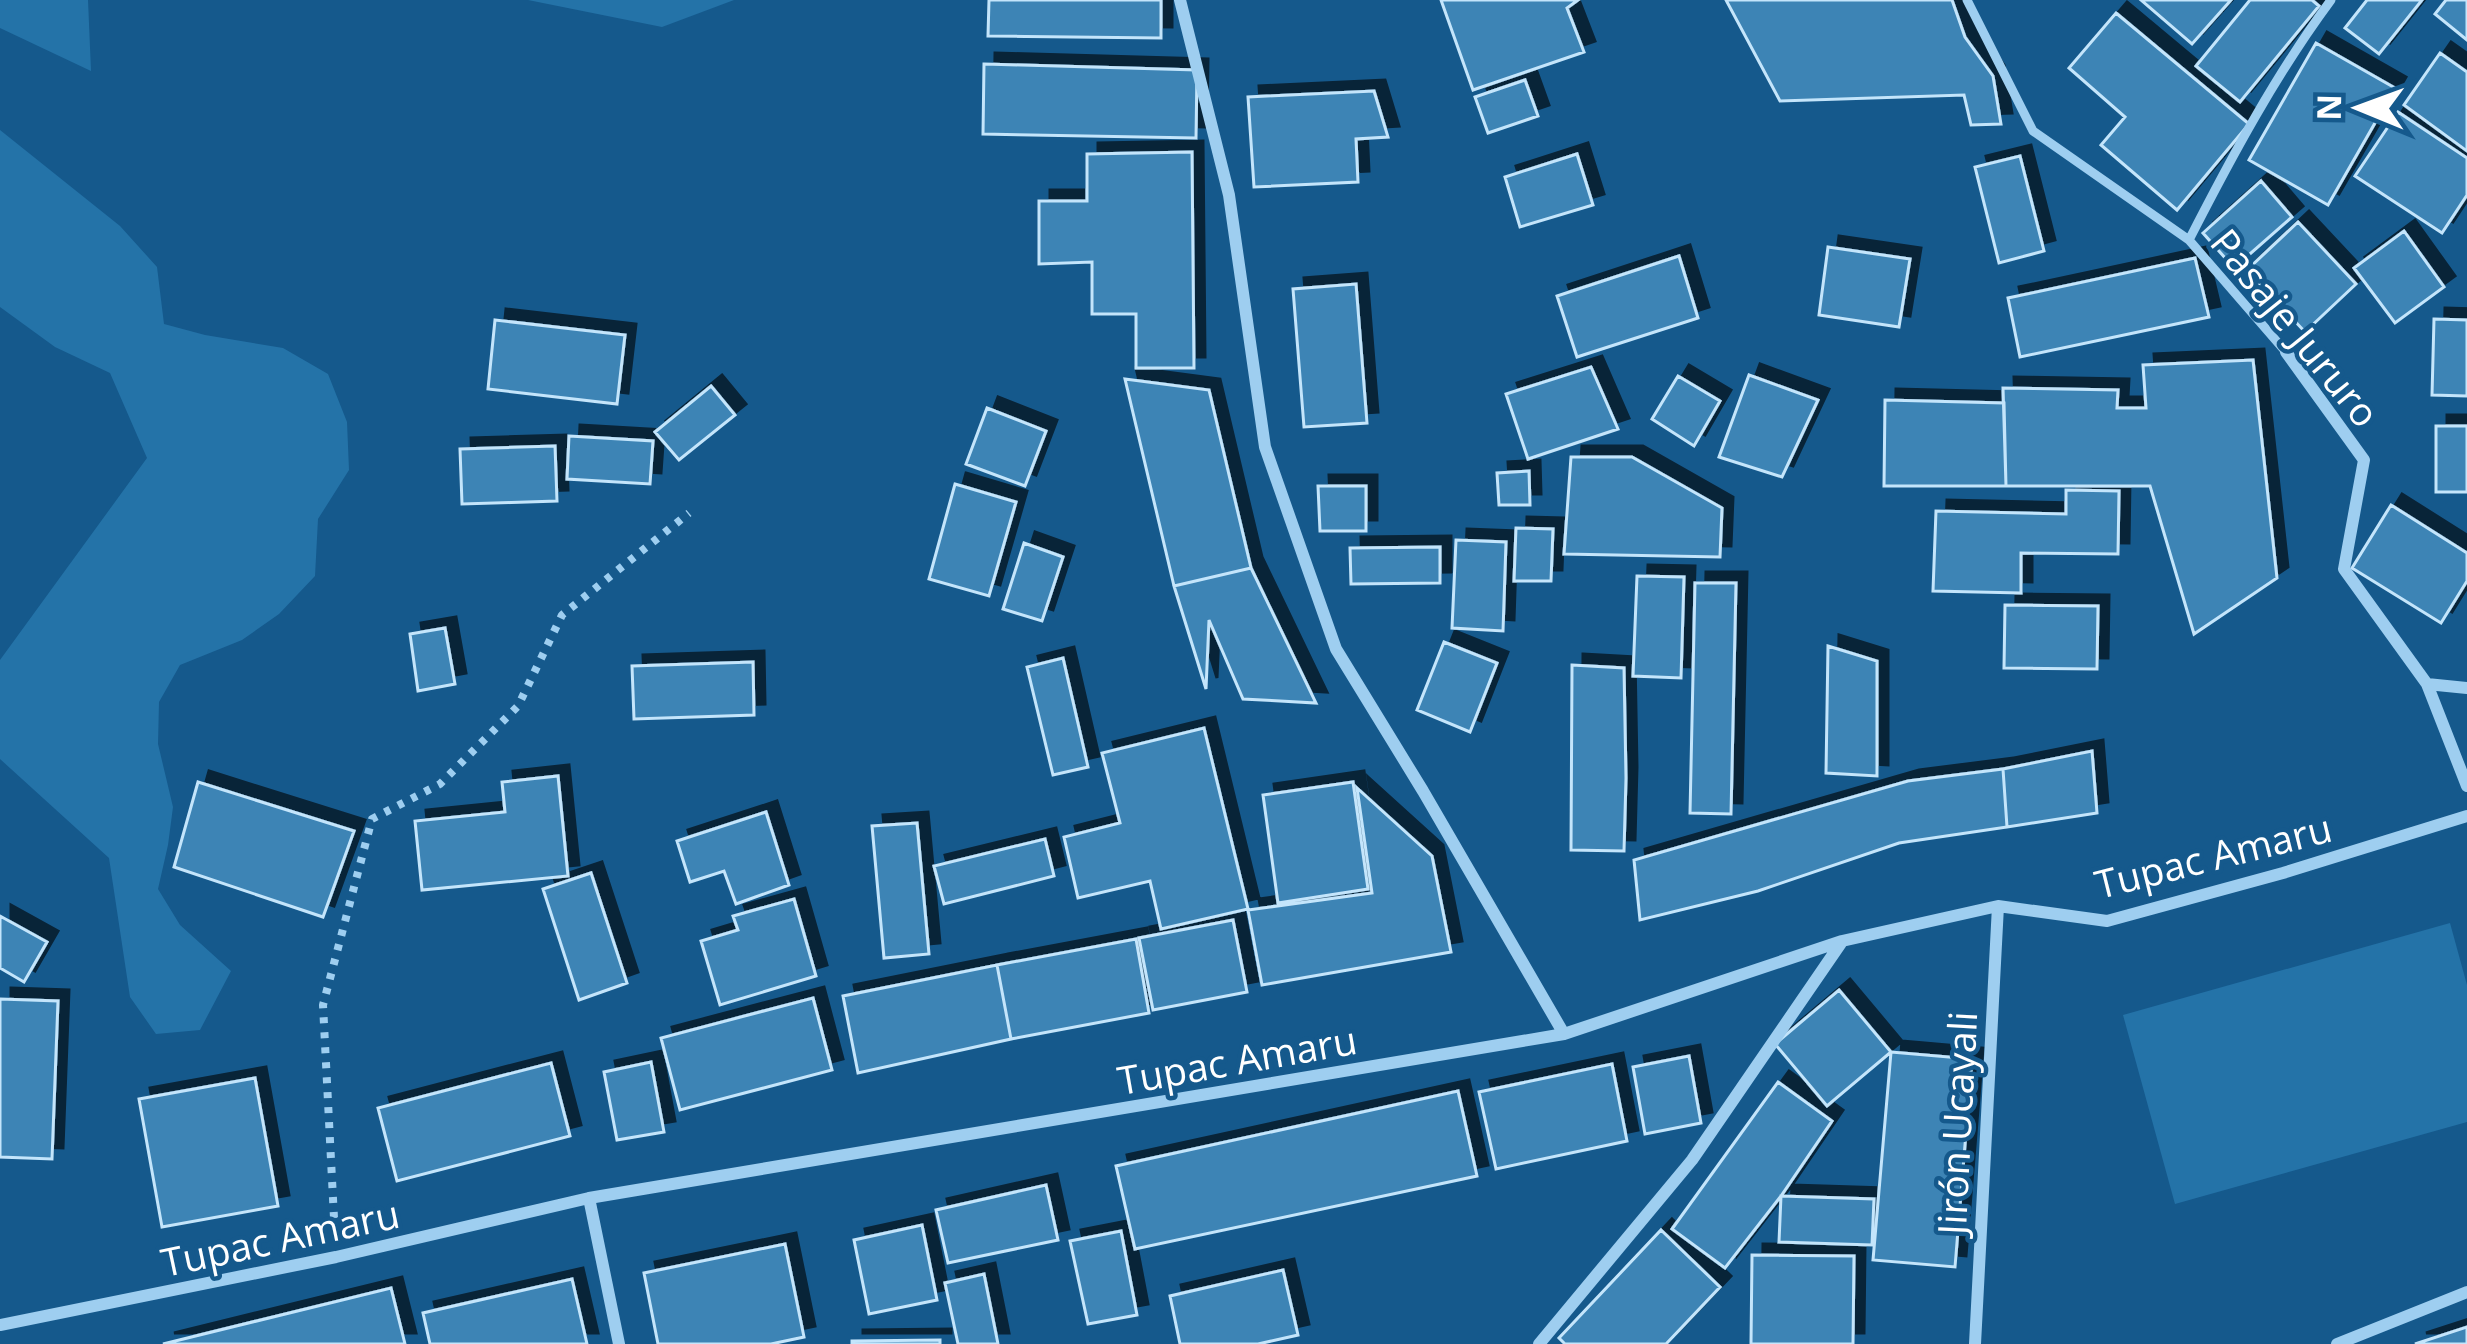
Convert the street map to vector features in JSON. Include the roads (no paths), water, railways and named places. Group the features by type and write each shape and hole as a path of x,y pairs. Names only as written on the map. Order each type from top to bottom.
{"street":[{"path":"1180,0 1229,195 1265,447 1336,649 1564,1034"},
{"name":"Pasaje Jururo","path":"2286,352 2365,460 2344,568 2427,684 2467,786"},
{"path":"2427,684 2467,688"},
{"name":"Tupac Amaru","path":"0,1325 336,1257 589,1198 1564,1034 1842,941 1997,906 2107,921 2467,816"},
{"name":"Jirón Ucayali","path":"1975,1344 1997,906"},
{"path":"1539,1344 1692,1160 1842,941"},
{"path":"589,1198 619,1344"},
{"path":"2337,1344 2467,1292"}],"lane":[{"name":"Pasaje Jururo","path":"1967,0 2033,131 2189,240 2286,352"},
{"path":"2189,240 2228,164 2331,0"}]}
